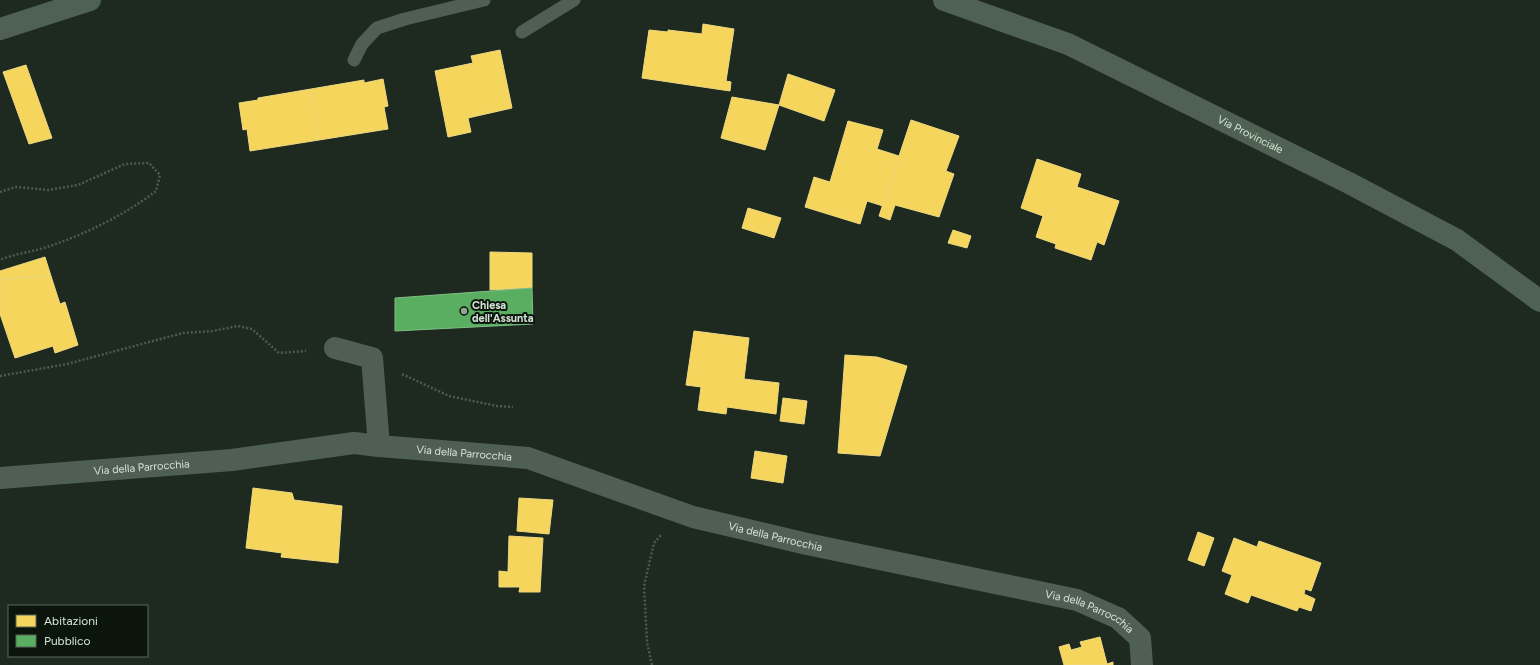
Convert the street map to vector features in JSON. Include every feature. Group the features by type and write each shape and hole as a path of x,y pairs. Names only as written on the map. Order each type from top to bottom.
{"main road":[{"path":"0,29 90,0"},
{"name":"Via Provinciale","path":"944,0 1068,44 1349,183 1457,240 1540,301"}],"street":[{"path":"334,348 372,358 378,446"},
{"name":"Via della Parrocchia","path":"0,478 232,460 354,443 528,458 692,517 806,544 1077,600 1118,618 1140,638 1142,665"}],"lane":[{"path":"354,60 362,44 377,28 405,19 484,0"},
{"path":"522,32 574,0"}],"path":[{"path":"0,192 16,188 48,190 78,185 125,164 149,163 160,175 156,192 139,205 87,231 50,247 0,260"},
{"path":"0,376 67,364 183,333 213,331 238,326 252,329 279,353 334,348"},
{"path":"372,358 449,396 497,406 513,407"},
{"path":"652,665 647,642 644,586 654,543 663,533 692,517"}],"building: Abitazioni":[{"path":"703,24 734,29 726,81 731,82 730,91 642,78 649,30 668,32 668,30 702,34"},
{"path":"500,50 512,108 468,118 471,132 448,137 435,71 473,63 471,56"},
{"path":"26,65 52,138 29,144 3,72"},
{"path":"788,74 835,90 824,121 779,105"},
{"path":"383,79 388,106 384,107 388,129 319,140 311,89 364,80 364,83"},
{"path":"311,89 319,140 250,151 247,129 243,130 239,103 258,100 258,98"},
{"path":"732,97 779,105 765,150 721,138"},
{"path":"911,120 959,136 946,171 954,174 939,217 895,205 890,220 879,216"},
{"path":"848,121 883,130 877,149 899,156 883,206 867,201 860,224 805,207 814,177 830,182"},
{"path":"1037,159 1081,174 1077,187 1119,201 1104,245 1097,242 1091,260 1055,248 1056,244 1036,237 1043,216 1021,208"},
{"path":"748,208 781,218 774,238 742,228"},
{"path":"953,230 971,236 967,248 948,243"},
{"path":"490,252 532,253 532,288 490,290"},
{"path":"45,257 51,276 0,279 0,271"},
{"path":"51,276 60,304 65,302 78,345 55,353 53,346 15,358 0,314 0,279"},
{"path":"694,331 749,338 744,379 779,383 776,414 727,407 726,414 698,410 701,387 686,385"},
{"path":"845,355 877,357 907,366 880,456 838,453"},
{"path":"783,398 807,401 804,424 780,421"},
{"path":"755,451 787,456 783,483 751,478"},
{"path":"253,488 292,493 294,500 342,506 338,563 281,557 282,553 246,548"},
{"path":"519,498 553,500 549,534 517,531"},
{"path":"1198,532 1214,538 1204,566 1188,560"},
{"path":"509,536 543,538 540,592 519,592 520,587 499,587 499,571 508,572"},
{"path":"1234,538 1257,547 1259,541 1321,563 1311,591 1305,589 1304,594 1315,599 1311,611 1299,607 1297,611 1251,595 1248,603 1225,594 1232,575 1222,571"},
{"path":"1100,637 1107,664 1113,662 1113,665 1064,665 1059,647 1069,644 1071,650 1082,647 1080,642"}],"building: Pubblico":[{"name":"Chiesa dell'Assunta","path":"532,288 533,324 395,331 395,298"}],"place":[{"name":"Chiesa dell'Assunta","path":"464,311"}]}
